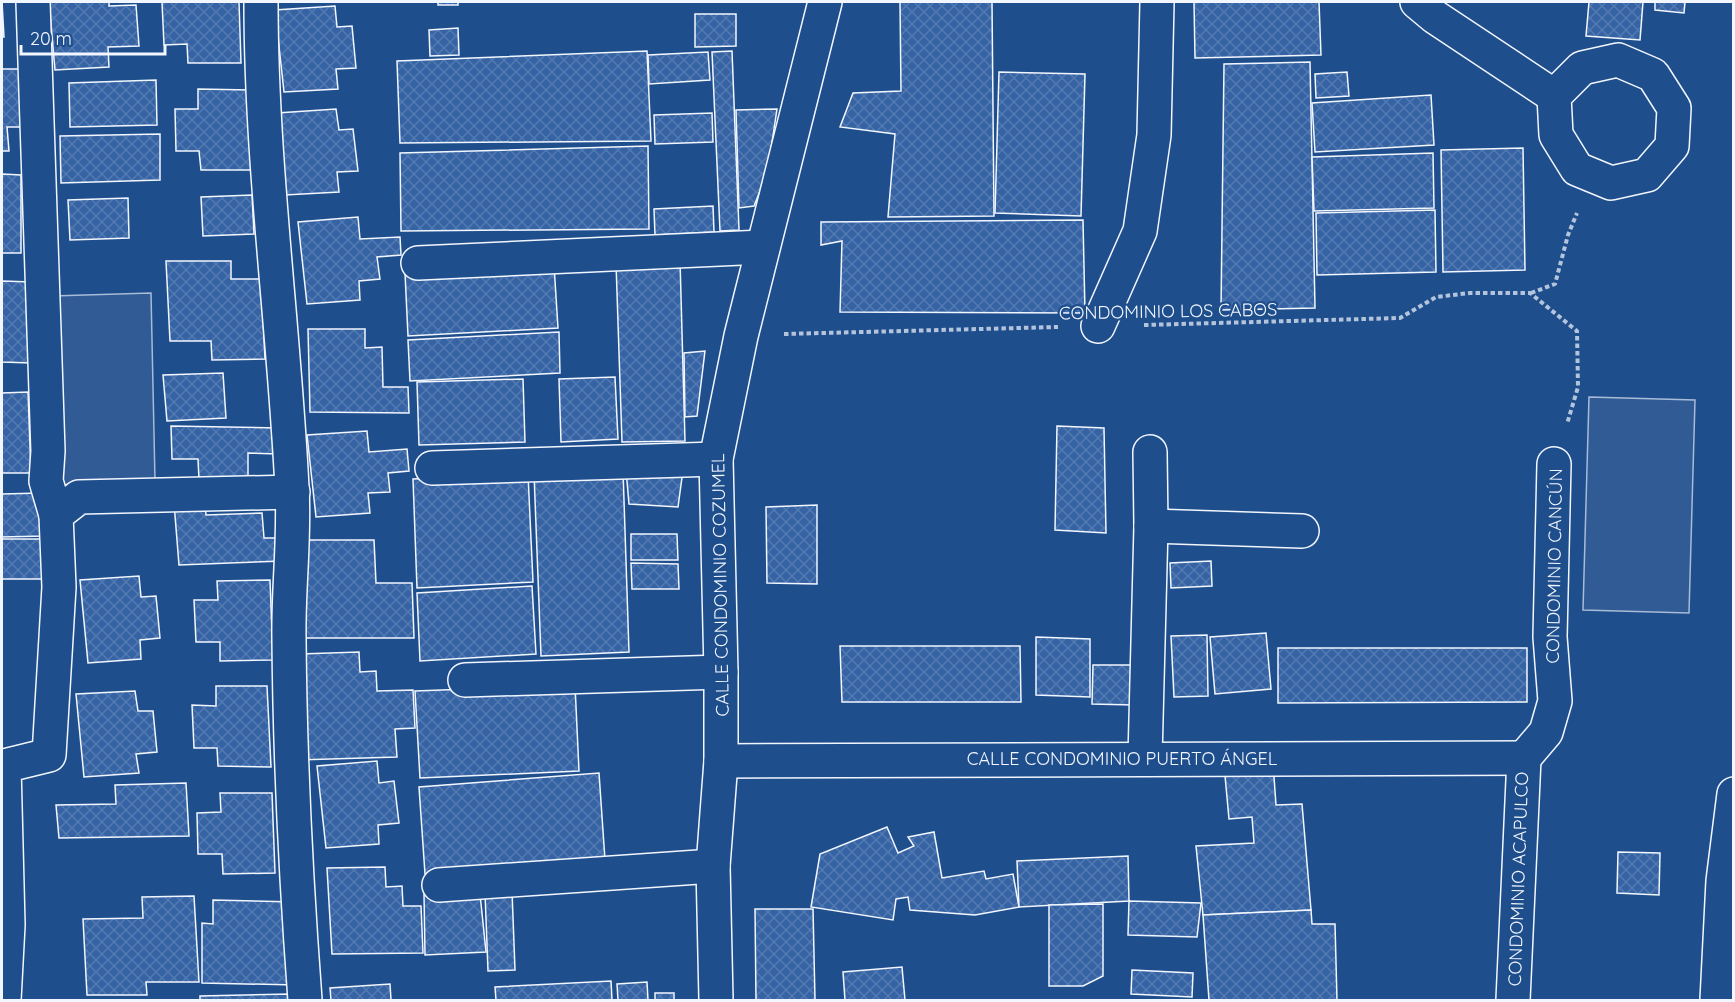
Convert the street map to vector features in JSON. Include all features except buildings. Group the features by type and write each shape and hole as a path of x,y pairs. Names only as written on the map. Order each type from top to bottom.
{"street":[{"path":"4,1000 8,926 4,765 49,756 59,587 56,515 46,481 48,451 33,2"},
{"path":"261,2 261,86 282,331 292,492 288,612 290,753 305,1000"},
{"name":"CALLE CONDOMINIO COZUMEL","path":"717,1000 713,866 721,761 721,672 716,459 741,336 825,2"},
{"path":"1098,326 1140,231 1154,135 1157,2"},
{"path":"1417,2 1435,17 1554,96"},
{"path":"1618,60 1653,75 1674,108 1672,146 1647,175 1611,183 1576,169 1556,135 1554,96 1582,68 1618,60"},
{"path":"418,263 763,247"},
{"path":"1145,758 1151,526 1150,452"},
{"path":"432,468 716,459"},
{"name":"CONDOMINIO CANCÚN","path":"1524,758 1546,732 1556,701 1550,637 1554,464"},
{"path":"56,515 79,497 292,492"},
{"path":"1151,526 1302,531"},
{"path":"465,680 721,672"},
{"name":"CALLE CONDOMINIO PUERTO ÁNGEL","path":"721,761 1524,758"},
{"name":"CONDOMINIO ACAPULCO","path":"1513,1000 1524,758"},
{"path":"1717,1000 1723,881 1734,794"},
{"path":"439,885 713,866"}],"path":[{"path":"1530,293 1555,285 1568,235 1593,176"},
{"name":"CONDOMINIO LOS CABOS","path":"741,336 1400,318 1436,297 1470,293 1530,293"},
{"name":"CONDOMINIO CANCÚN","path":"1530,293 1577,331 1578,387 1554,464"}],"shaded area":[{"path":"151,293 155,481 56,485 52,296"},
{"path":"1589,397 1695,400 1689,613 1583,610"}]}
